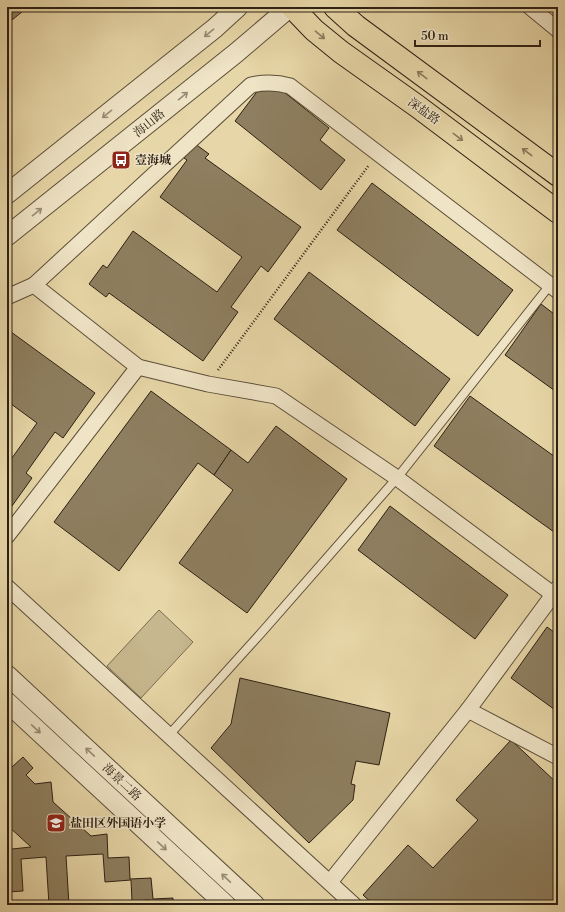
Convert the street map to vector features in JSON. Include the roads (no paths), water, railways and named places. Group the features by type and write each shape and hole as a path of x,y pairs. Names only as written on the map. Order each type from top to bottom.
{"main road":[{"name":"深盐路","path":"291,7 314,30 341,52 417,106 558,212"},
{"path":"335,7 356,26 558,176"}],"street":[{"path":"7,194 215,28 238,7"},
{"name":"海山路","path":"7,236 236,54 291,7"},
{"path":"530,7 558,30"},
{"path":"7,297 34,285 251,85 264,83 277,83 290,86 554,288"},
{"path":"34,285 138,366 208,384 276,396 397,478 556,594 468,710 330,882"},
{"path":"7,536 138,366"},
{"path":"7,587 354,905"},
{"name":"海景二路","path":"11,686 255,905"},
{"name":"海景二路","path":"7,702 226,905"},
{"path":"468,710 558,757"}],"lane":[{"path":"169,735 262,632 397,478 554,288"}],"place":[{"name":"壹海城","path":"121,160"},
{"name":"盐田区外国语小学","path":"56,823"}]}
